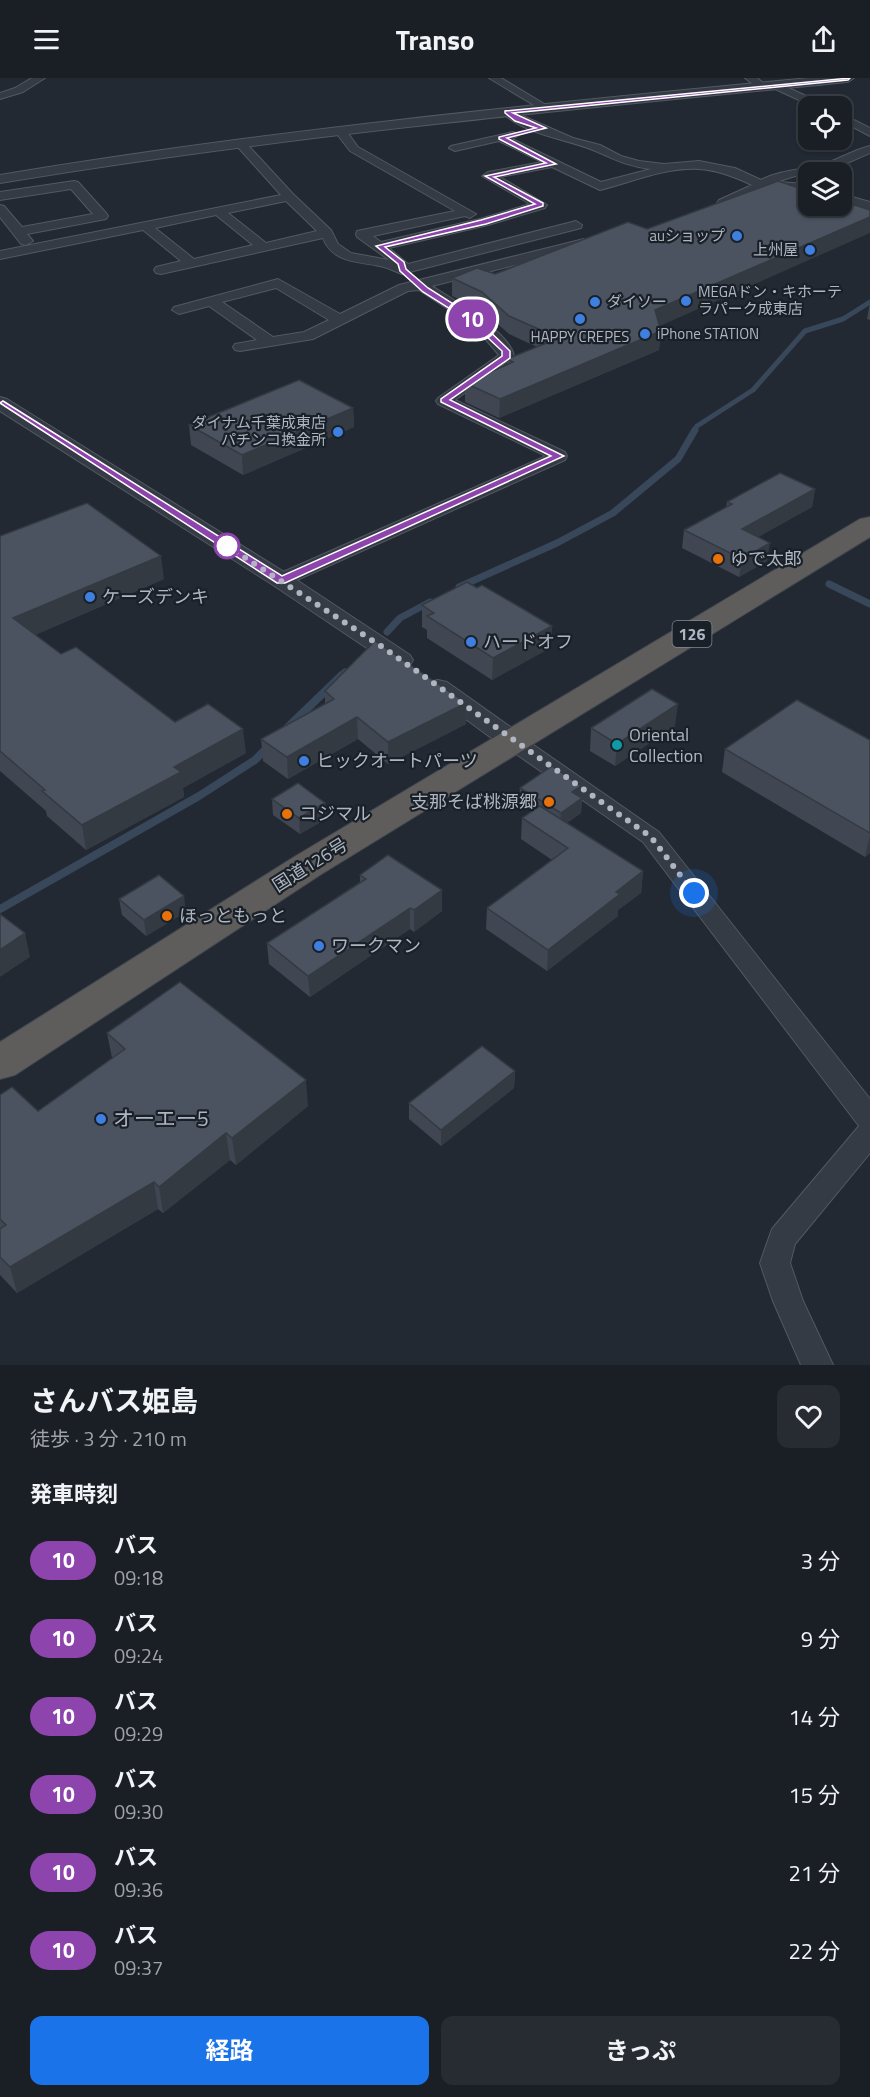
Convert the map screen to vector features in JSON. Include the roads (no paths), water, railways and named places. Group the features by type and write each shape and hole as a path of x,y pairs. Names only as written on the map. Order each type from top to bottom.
{"highway":[{"name":"国道126号","path":"0,1063 307,866 870,525"}],"street":[{"path":"0,96 19,90 40,78"},
{"path":"750,78 798,97"},
{"path":"0,179 340,130 848,78"},
{"path":"501,79 546,108"},
{"path":"507,112 518,119 569,140 596,147 617,158 638,165 663,168 699,165 731,171 761,184 798,187"},
{"path":"852,123 870,133"},
{"path":"455,148 543,128"},
{"path":"340,130 354,149 515,241"},
{"path":"501,138 600,186 663,168"},
{"path":"240,143 289,197 326,233 331,240 331,245 347,256 388,264 402,270 480,324 506,351 507,356 444,400 559,456 281,580"},
{"path":"709,208 739,197 775,177 827,167 855,153 870,149"},
{"path":"380,246 483,222 541,205 488,176 552,164"},
{"path":"0,196 74,185 102,216 18,232"},
{"path":"0,255 289,197"},
{"path":"852,201 870,207"},
{"path":"0,209 32,249"},
{"path":"218,211 263,247"},
{"path":"402,270 401,263 362,234 466,212"},
{"path":"144,225 191,263"},
{"path":"402,270 576,225"},
{"path":"161,270 326,233"},
{"path":"240,347 308,336 404,288 599,238"},
{"path":"179,310 278,283 339,320"},
{"path":"211,301 271,343"},
{"path":"0,403 281,580 384,648 651,837 870,1119"},
{"path":"817,1365 788,1301 775,1263 782,1238 870,1133"}],"waterway":[{"path":"694,431 697,426 753,390 805,331 843,319 870,302"},
{"path":"459,587 557,543 613,513 678,459 695,430"},
{"path":"829,584 870,604"},
{"path":"387,632 400,618 430,602"},
{"path":"342,675 345,672"},
{"path":"287,728 342,675"},
{"path":"0,909 199,796 255,760 270,745"}],"place":[{"name":"auショップ","path":"737,236"},
{"name":"上州屋","path":"810,250"},
{"name":"MEGAドン・キホーテ ラパーク成東店","path":"686,301"},
{"name":"ダイソー","path":"595,302"},
{"name":"HAPPY CREPES","path":"580,319"},
{"name":"iPhone STATION","path":"645,334"},
{"name":"ダイナム千葉成東店 パチンコ換金所","path":"338,432"},
{"name":"ゆで太郎","path":"718,559"},
{"name":"ケーズデンキ","path":"90,597"},
{"name":"ハードオフ","path":"471,642"},
{"name":"Oriental Collection","path":"617,745"},
{"name":"ヒックオートパーツ","path":"304,761"},
{"name":"支那そば桃源郷","path":"549,802"},
{"name":"コジマル","path":"287,814"},
{"name":"ほっともっと","path":"167,916"},
{"name":"ワークマン","path":"319,946"},
{"name":"オーエー5","path":"101,1119"}]}
